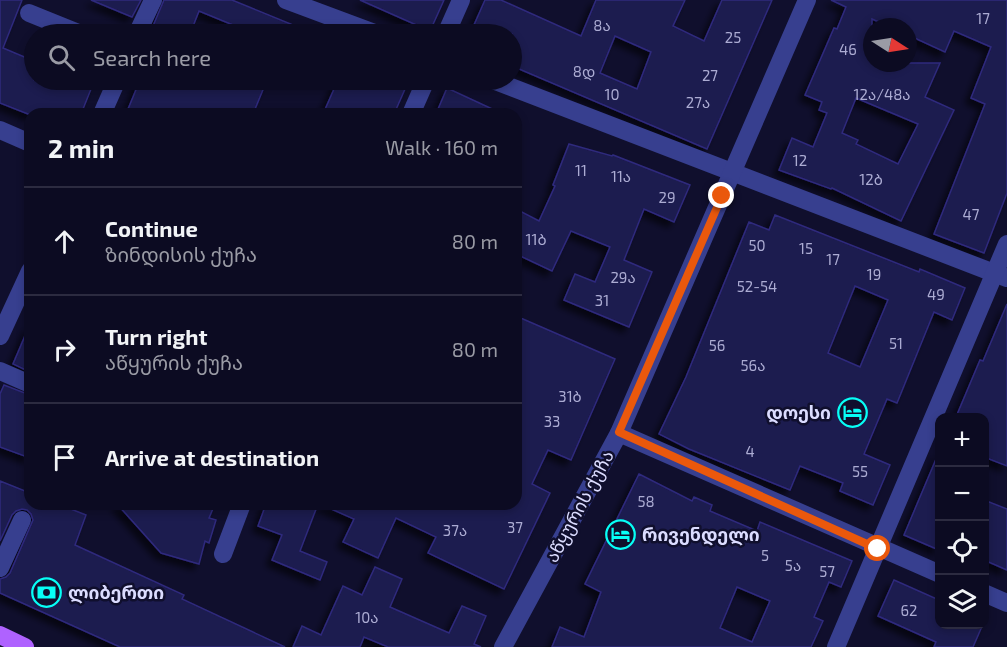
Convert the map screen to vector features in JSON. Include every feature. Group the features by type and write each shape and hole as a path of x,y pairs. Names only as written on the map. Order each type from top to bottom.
{"main road":[{"path":"0,635 25,647"}],"street":[{"path":"142,24 153,0"},
{"path":"286,0 350,24"},
{"path":"450,24 461,0"},
{"name":"აწყურის ქუჩა","path":"503,647 619,432 807,0"},
{"path":"29,13 56,24"},
{"path":"105,108 113,90"},
{"path":"414,108 422,90"},
{"path":"519,90 1001,276"},
{"path":"0,130 24,140"},
{"path":"836,647 1001,276 1007,244"},
{"path":"0,336 24,284"},
{"path":"0,371 24,381"},
{"path":"619,432 935,572"},
{"path":"223,554 240,510"},
{"path":"0,568 22,520"},
{"path":"989,595 1007,603"}],"building":[{"path":"0,0 22,0 3,48 24,57 24,90 91,90 83,108 24,108 24,112 0,103"},
{"path":"91,0 141,0 132,17"},
{"path":"164,0 232,0 291,24 231,24 199,11 194,24 154,24"},
{"path":"360,0 444,0 433,24 414,24"},
{"path":"485,0 501,0 581,36 596,0 685,0 673,26 704,41 722,0 772,0 707,149 522,70 522,24 474,24","holes":["615,36 651,52 637,89 600,73"]},
{"path":"831,0 1007,0 1007,193 984,253 934,234 985,104 971,98 991,47 954,31 945,52 917,39 917,18 863,18 863,72 917,72 917,63 940,63 925,97 954,110 901,221 832,188 779,170 792,138 813,147 827,113 819,110 822,102 805,95 834,28 837,29 846,7","holes":["856,98 918,124 898,164 856,144 858,140 842,133"]},
{"path":"136,90 263,90 255,108 128,108"},
{"path":"334,90 405,90 397,108 326,108"},
{"path":"446,90 451,90 490,108 439,108"},
{"path":"569,144 613,155 690,185 674,222 644,209 624,260 652,272 629,327 564,300 575,274 595,282 610,247 571,231 552,271 522,257 522,212 539,221 555,186 553,185"},
{"path":"775,215 965,288 952,320 934,312 897,403 887,399 864,454 890,465 873,505 840,491 843,483 800,466 790,490 689,449 659,434 686,377 749,222 769,230","holes":["855,286 888,300 860,367 828,353"]},
{"path":"1007,304 1007,466 989,459 989,413 958,413 980,360 983,361"},
{"path":"522,319 615,359 571,460 548,450 532,484 550,493 504,589 428,553 436,537 396,518 378,558 343,542 354,519 334,510 522,510"},
{"path":"24,338 24,369 13,364"},
{"path":"4,385 24,393 24,456 0,447 0,394"},
{"path":"935,461 935,548 904,535"},
{"path":"639,474 692,501 694,497 712,505 710,511 757,531 760,522 852,561 841,587 829,582 814,617 823,621 811,647 552,647 560,627 584,637 601,592 585,584","holes":["737,587 770,601 752,642 720,628"]},
{"path":"0,481 24,491 24,509 16,511 12,515 0,541"},
{"path":"989,502 1007,509 1007,570 989,562"},
{"path":"27,510 73,510 86,515 75,545 184,595 182,599 285,647 120,647 0,593 0,579 10,573 33,520"},
{"path":"122,510 212,510 209,518 216,520 209,543 205,541 199,564 161,553"},
{"path":"264,510 316,510 300,551 327,562 320,580 272,560 282,535 258,526"},
{"path":"375,567 402,579 390,607 449,633 462,606 486,616 474,644 481,647 388,647 364,637 360,647 293,647 302,626 321,635 343,586 362,595"},
{"path":"894,580 935,598 935,629 981,629 973,647 934,647 936,642 878,616"}],"place":[{"name":"დოესი","path":"852,412"},
{"name":"რივენდელი","path":"621,534"},
{"name":"ლიბერთი","path":"47,592"}],"route":[{"path":"722,196 619,432 878,549"}]}
